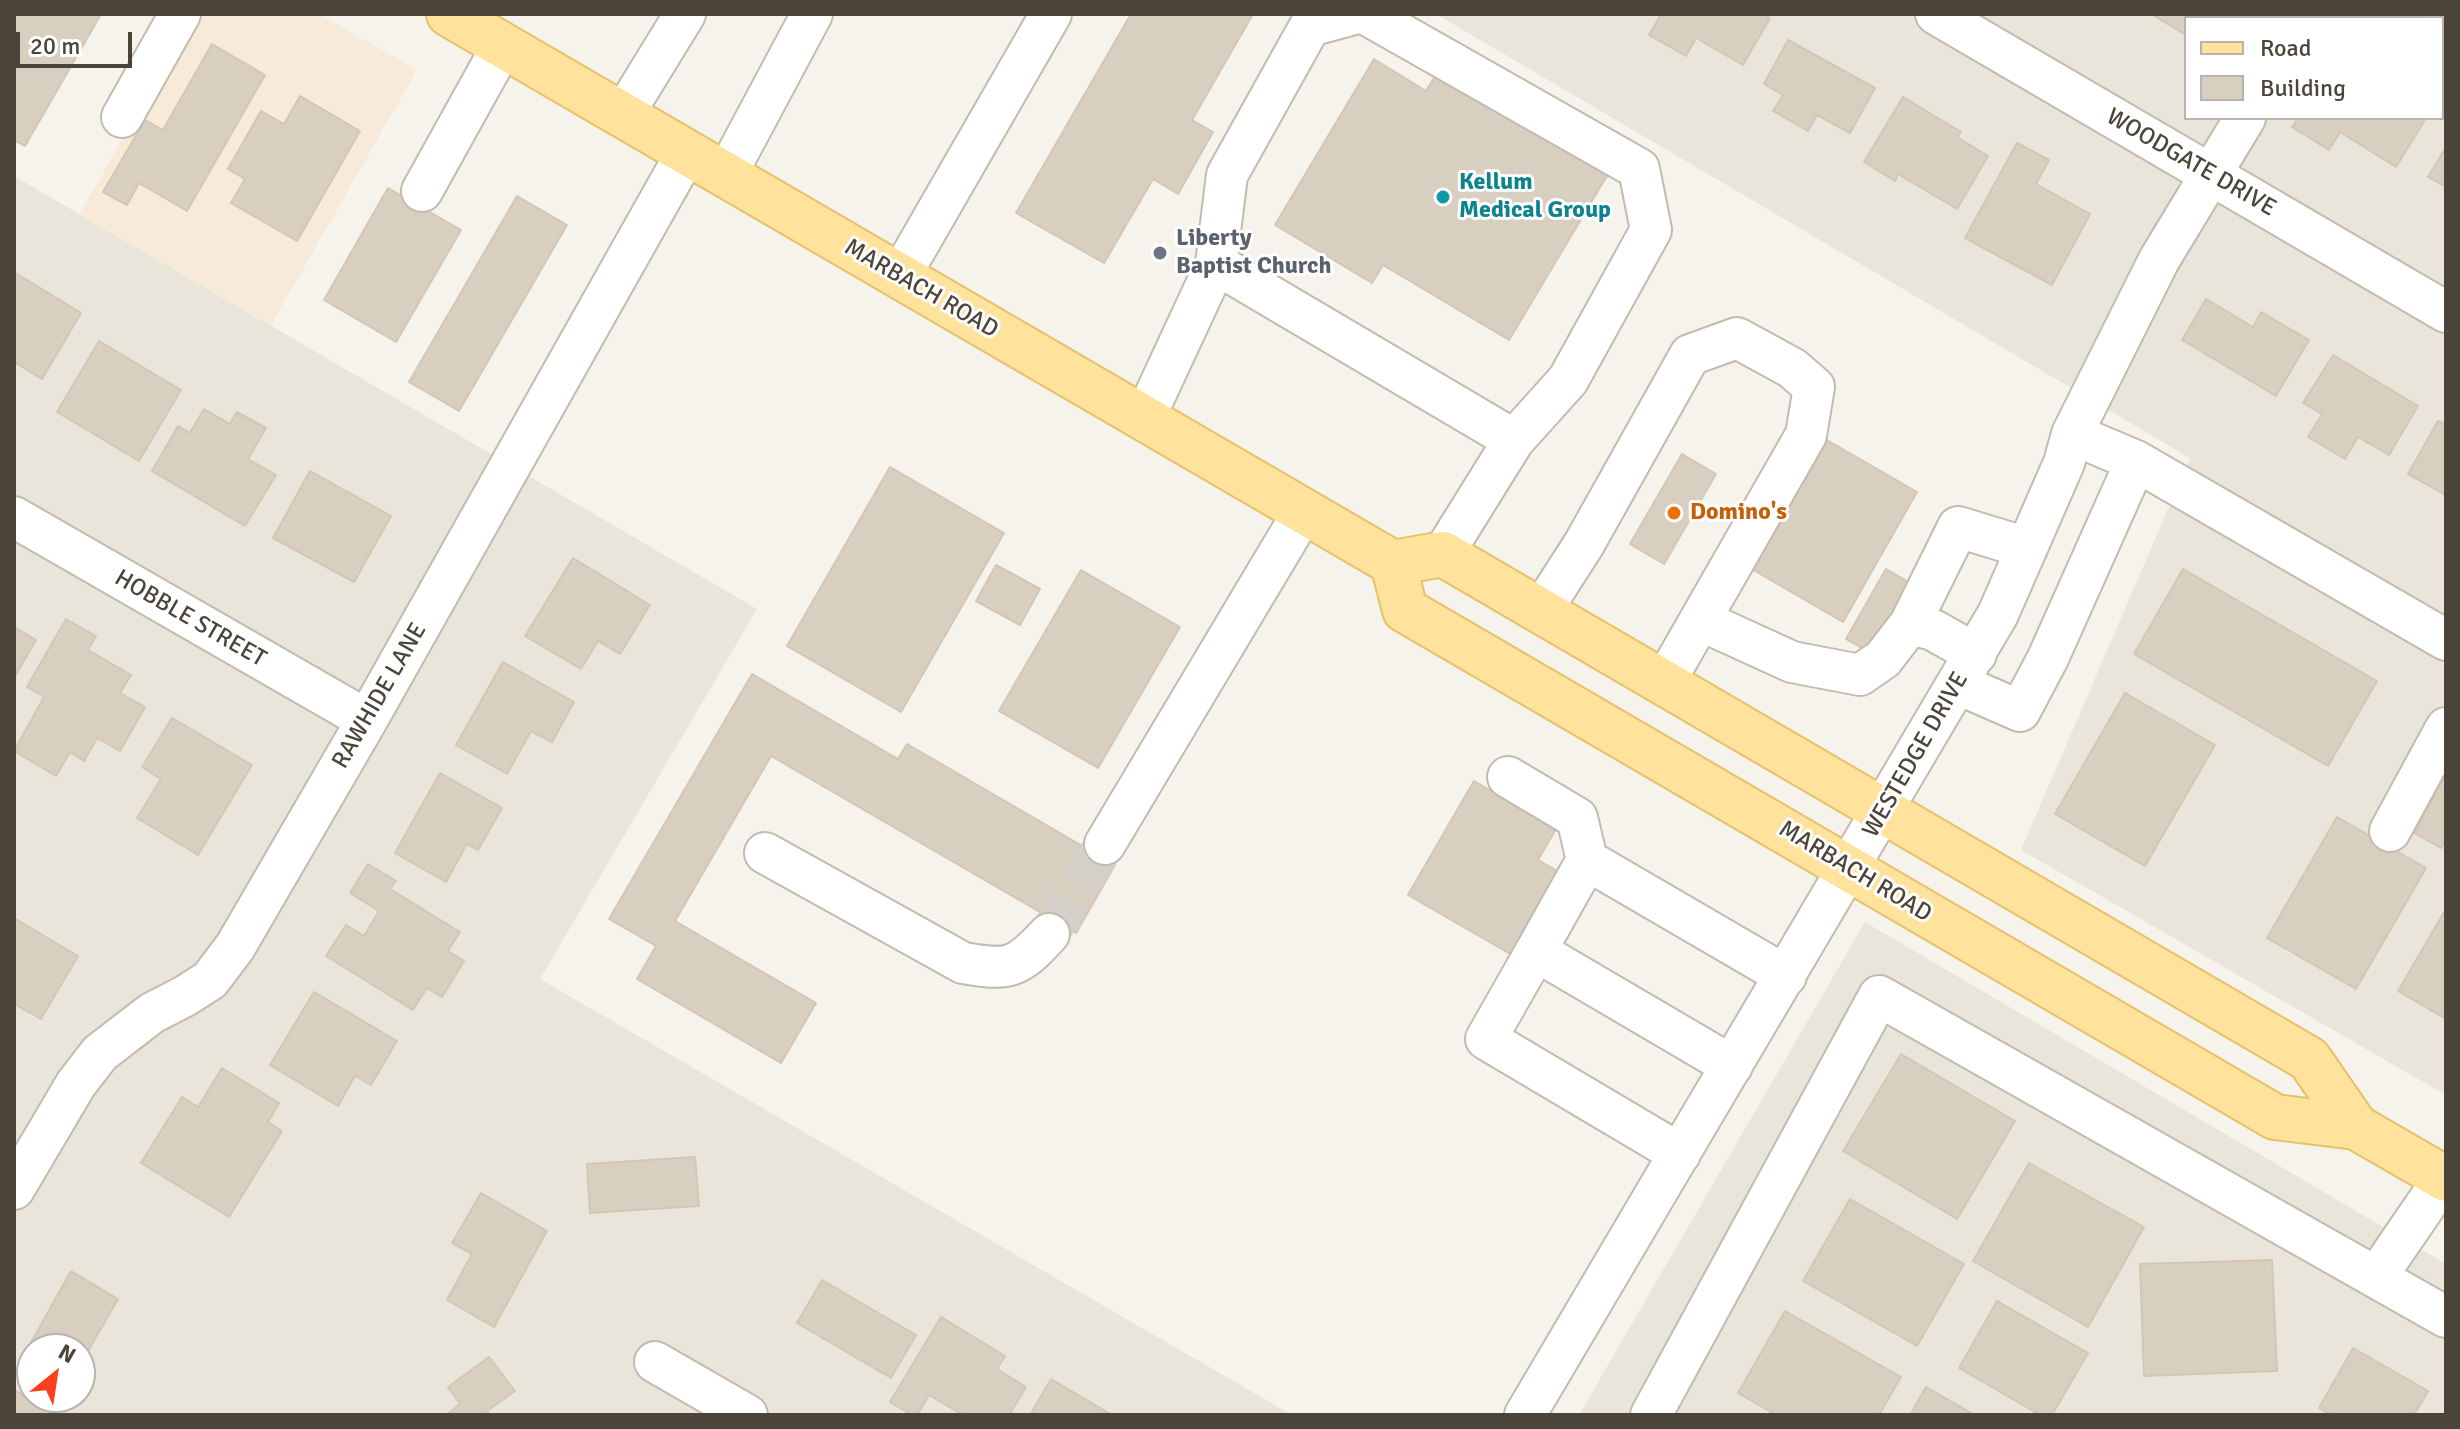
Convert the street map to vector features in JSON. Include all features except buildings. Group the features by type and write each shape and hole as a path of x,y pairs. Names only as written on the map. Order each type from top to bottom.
{"main road":[{"name":"MARBACH ROAD","path":"449,14 1393,563 1405,610 1849,869 2275,1117 2356,1127 2445,1178"},
{"name":"MARBACH ROAD","path":"1443,554 2309,1059 2356,1127"},
{"path":"1393,563 1443,554"}],"street":[{"path":"122,117 180,14"},
{"path":"623,115 685,14"},
{"path":"726,175 812,14"},
{"path":"900,276 1051,14"},
{"path":"1144,419 1216,264 1227,175 1310,26 1354,14"},
{"path":"1366,14 1639,169 1651,230 1568,380 1514,440 1443,554"},
{"name":"WOODGATE DRIVE","path":"1936,14 2446,312"},
{"path":"422,191 503,45"},
{"name":"WESTEDGE DRIVE","path":"1525,1415 1998,614 2064,463 2072,434 2159,260 2244,120"},
{"name":"RAWHIDE LANE","path":"14,1189 25,1145 100,1053 152,1013 210,980 235,947 367,720 687,152"},
{"path":"1216,264 1514,440"},
{"path":"1541,611 1584,544 1690,355 1737,338 1792,368 1814,387 1806,435 1664,683"},
{"path":"2072,434 2136,461 2446,640"},
{"path":"1910,624 1933,630 1967,669 2020,711 2048,658 2136,461"},
{"path":"1105,844 1304,511"},
{"name":"HOBBLE STREET","path":"14,517 367,720"},
{"path":"1700,620 1792,662 1860,675 1883,659 1910,624 1958,527 2027,548"},
{"path":"2390,831 2446,728"},
{"path":"1508,777 1577,818 1587,860 1486,1039 1680,1154"},
{"path":"765,853 963,963 998,969 1026,959 1049,934"},
{"path":"1587,860 1786,976"},
{"path":"1536,951 1732,1066"},
{"path":"1651,1415 1879,996 2446,1317"},
{"path":"2377,1276 2445,1178"},
{"path":"655,1362 747,1415"}],"shaded area":[{"path":"194,14 319,14 417,70 271,325 79,215"},
{"path":"1436,14 2446,14 2446,1095 2021,850 2190,458"},
{"path":"14,176 757,609 540,979 1292,1415 14,1415"},
{"path":"1865,922 2446,1264 2446,1415 1579,1415"}],"tunnel":[{"path":"1049,934 1105,844"}],"place":[{"name":"Kellum Medical Group","path":"1443,197"},
{"name":"Liberty Baptist Church","path":"1160,253"},
{"name":"Domino's","path":"1674,513"}]}
